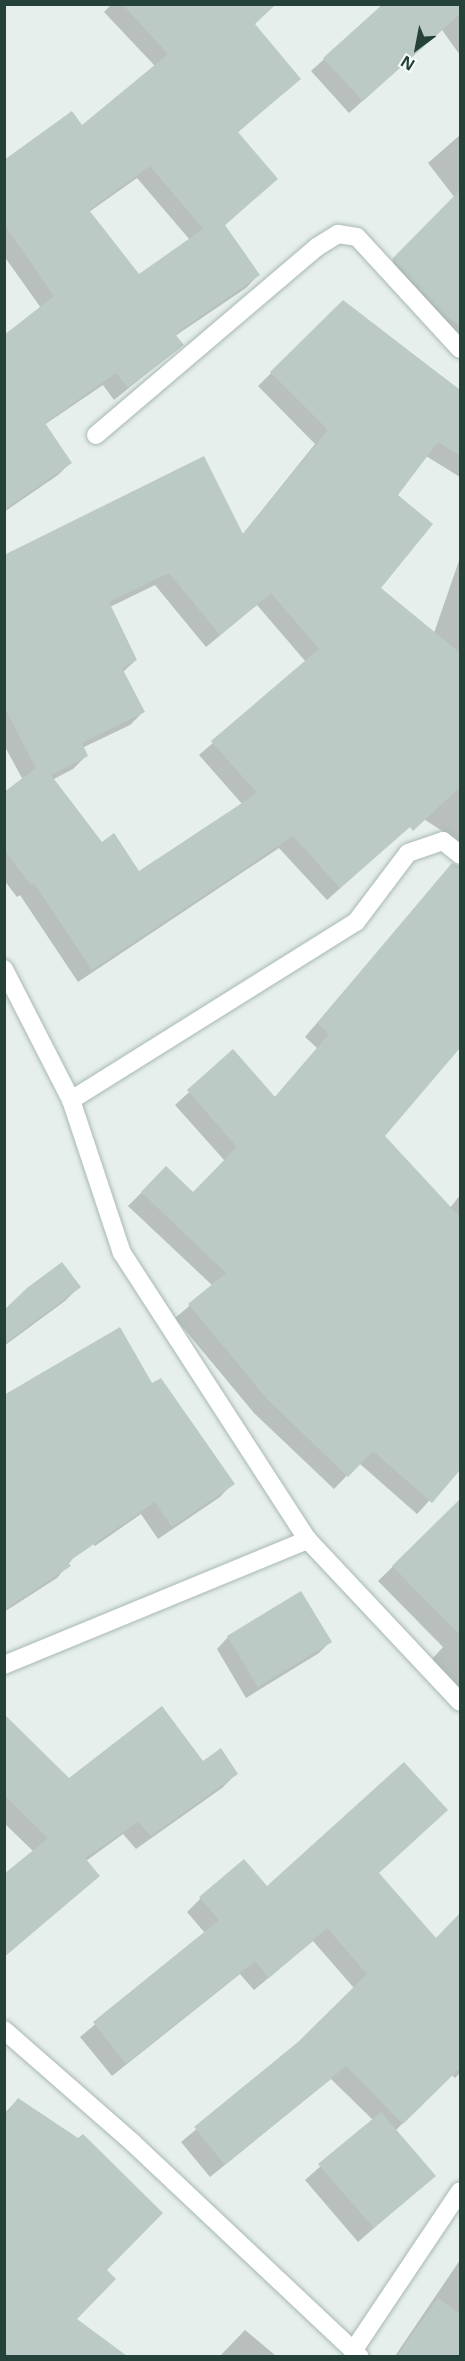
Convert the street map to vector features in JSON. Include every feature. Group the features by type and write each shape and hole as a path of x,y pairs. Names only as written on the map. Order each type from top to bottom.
{"street":[{"path":"96,435 316,247 338,234 357,237 460,349"},
{"path":"72,1100 356,922 408,853 443,841 460,855"},
{"path":"4,969 72,1100 122,1253 308,1540 460,1702"},
{"path":"4,1665 308,1540"},
{"path":"4,2030 133,2143 356,2354 460,2191"}],"building":[{"path":"122,4 276,4 255,24 301,79 238,132 278,179 225,225 260,275 175,334 184,345 128,388 116,373 45,423 72,463 4,510 4,335 54,296 4,224 4,160 72,111 82,125 168,54","holes":["150,166 203,229 139,274 89,210"]},
{"path":"383,4 460,4 460,14 363,101 323,58"},
{"path":"460,190 460,325 446,317 392,259"},
{"path":"343,300 460,390 460,456 438,442 398,495 433,524 381,588 460,653 460,787 413,831 410,827 340,888 293,836 92,970 34,883 31,885 4,850 4,792 36,768 4,707 4,555 204,456 243,534 328,430 270,372","holes":["169,573 220,635 271,593 319,649 211,741 257,793 139,871 114,833 102,842 51,775 88,756 82,743 145,712 122,668 137,660 109,602"]},
{"path":"452,863 460,866 460,1048 385,1136 460,1217 460,1470 432,1503 373,1451 348,1477 268,1400 188,1304 226,1273 141,1192 166,1166 193,1192 237,1147 187,1090 233,1049 275,1097 329,1034 317,1023"},
{"path":"62,1262 81,1287 4,1344 4,1310 27,1288"},
{"path":"120,1327 152,1383 161,1378 235,1484 172,1527 155,1502 68,1562 71,1566 4,1610 4,1395"},
{"path":"460,1499 460,1635 392,1566"},
{"path":"301,1591 332,1642 258,1687 227,1636"},
{"path":"162,1706 203,1761 221,1748 238,1774 151,1836 138,1822 85,1858 100,1876 4,1957 4,1874 48,1838 4,1795 4,1714 69,1778"},
{"path":"404,1762 448,1810 379,1873 436,1938 460,1913 460,2068 403,2124 346,2066 225,2165 194,2127 298,2042 367,1974 327,1928 269,1978 255,1961 126,2064 93,2022 219,1920 199,1897 244,1859 267,1886"},
{"path":"18,2098 78,2138 83,2134 163,2213 107,2270 116,2279 77,2319 127,2356 4,2356 4,2117"},
{"path":"381,2112 436,2176 374,2228 318,2164"},
{"path":"438,2298 460,2314 460,2356 397,2356"}]}
